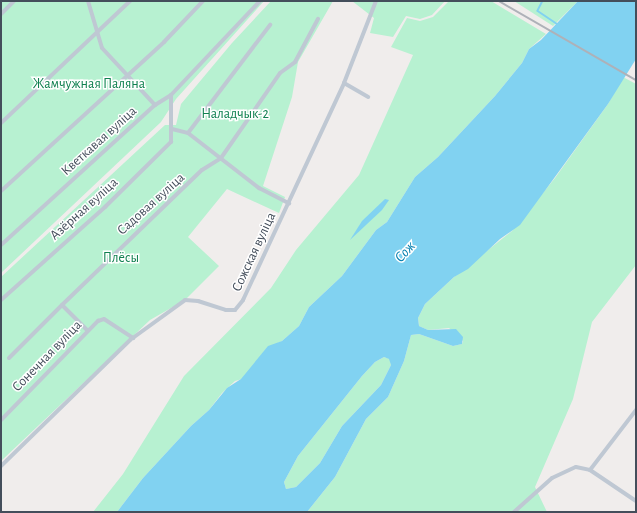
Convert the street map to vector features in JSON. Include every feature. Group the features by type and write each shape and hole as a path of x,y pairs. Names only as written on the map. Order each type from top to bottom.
{"street":[{"path":"1,14 14,1"},
{"path":"88,1 102,48 126,76 155,105"},
{"path":"1,123 98,34 130,1"},
{"path":"1,191 164,42 203,1"},
{"name":"Кветкавая вуліца","path":"1,245 155,105 172,95 260,1"},
{"name":"Сожская вуліца","path":"1,466 133,338 185,300 198,301 226,310 235,310 251,286 344,83 376,1"},
{"path":"221,158 280,73 295,62 318,19"},
{"path":"188,133 270,25"},
{"path":"344,83 368,97"},
{"name":"Азёрная вуліца","path":"1,300 163,152 171,142 172,95"},
{"path":"172,130 188,133 259,188 289,203"},
{"name":"Садовая вуліца","path":"9,358 62,304 202,170 221,158"},
{"path":"62,304 87,330"},
{"name":"Сонечная вуліца","path":"1,420 87,330 104,319 133,338"},
{"path":"590,470 636,410"},
{"path":"514,512 534,492 559,473 576,467 590,470 636,501"}],"green space":[{"name":"Жамчужная Паляна","path":"1,1 264,1 176,99 161,122 1,273"},
{"name":"Плёсы","path":"271,1 333,1 298,62 292,97 263,186 285,197 279,213 227,189 188,237 219,266 185,300 150,320 1,461 1,277 165,125 176,125 181,104 232,43"},
{"path":"352,1 445,1 432,15 420,19 406,16 393,37 370,33 374,18"},
{"path":"449,1 491,1 546,34 529,49 522,63 495,96 438,157 415,177 387,222 376,230 342,276 309,307 299,326 282,341 266,349 242,379 235,381 222,393 209,410 191,426 143,478 117,512 93,512 123,474 184,376 271,288 296,250 359,175 413,55 391,47 407,18 420,21 433,17"},
{"path":"514,1 578,1 553,26"},
{"path":"623,77 636,84 636,265 592,322 573,399 535,487 547,512 307,512 335,477 366,419 388,397 404,361 411,335 419,334 453,346 462,344 463,341 449,328 428,330 419,326 418,318 425,304 454,277 512,231 555,178 608,104"},
{"path":"384,357 390,359 391,365 381,385 342,426 320,463 296,487 286,489 284,482 298,456 362,376 375,362"}],"water":[{"name":"Сож","path":"578,1 636,1 636,59 608,104 520,225 500,239 468,269 454,277 425,304 418,318 419,326 428,330 456,329 463,337 462,344 453,346 419,334 411,335 404,361 388,397 366,419 335,477 307,512 117,512 143,478 191,426 209,410 227,388 241,379 268,346 282,341 299,326 309,307 342,276 376,230 387,222 415,177 438,157 495,96 522,63 529,49 541,40","holes":["384,357 389,359 391,365 381,385 342,426 320,463 296,487 286,489 284,482 298,456 375,362"]},
{"path":"385,199 389,200 382,210 350,240 362,221"}],"waterway":[{"path":"543,1 538,11 556,23"}],"railway":[{"path":"499,1 636,80"}],"park label":[{"name":"Наладчык-2","path":"235,114"}]}
